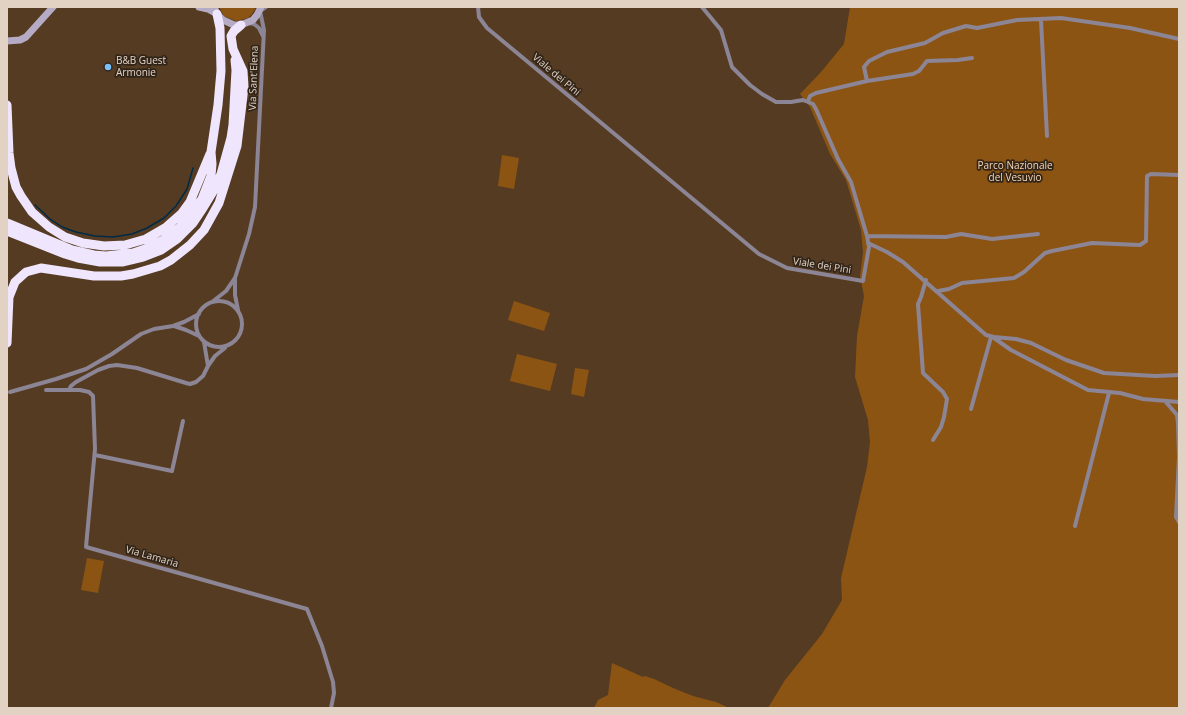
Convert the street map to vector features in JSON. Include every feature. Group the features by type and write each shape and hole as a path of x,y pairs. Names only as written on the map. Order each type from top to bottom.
{"highway":[{"path":"7,223 61,246 88,254 106,256 133,253 145,249 164,240 180,227 202,199 211,176 211,152 221,71 220,28 216,11"},
{"path":"7,231 52,250 78,258 100,262 122,262 143,257 161,250 177,239 193,223 210,198 218,182 227,153 233,125 236,70 231,36 234,31 245,24"},
{"path":"7,343 9,297 14,282 26,272 41,268 49,268 94,276 121,276 133,274 160,266 171,260 201,234 210,222 219,203 237,146 242,116 244,87 243,72 234,49"},
{"path":"7,105 9,153 16,187 32,212 49,227 65,237 83,243 104,246 125,245 146,239 165,228 182,213 190,202 211,152"}],"main road":[{"path":"7,41 16,41 26,37 53,7"},
{"path":"199,7 216,11 223,20 228,23 245,24 258,15 263,8"}],"street":[{"name":"Viale dei Pini","path":"478,7 479,17 487,28 759,254 787,268 863,281 869,247 852,182 838,159 816,109 808,101"},
{"path":"702,7 721,30 732,68 750,85 776,102 808,101 810,96 816,93 867,81 913,74 919,71 927,61 972,58"},
{"name":"Via Sant'Elena","path":"235,278 249,234 255,207 264,24 263,8"},
{"path":"867,81 865,65 869,61 888,52 925,43 944,33 966,26 977,28 1017,20 1061,18 1130,28 1179,39"},
{"path":"1041,20 1047,136"},
{"name":"Via Sant'Elena","path":"245,24 254,24 259,28 263,36"},
{"path":"938,291 949,289 962,283 1014,278 1024,272 1045,254 1052,251 1092,242 1140,245 1146,241 1147,176 1151,174 1179,175"},
{"path":"867,236 946,237 960,234 992,239 1038,234"},
{"path":"868,243 903,262 926,280 986,335 1016,339 1031,343 1066,360 1104,372 1154,376 1179,375"},
{"path":"10,392 56,380 86,369 112,354 141,334 154,328 173,326 198,314 207,305 226,291 235,278"},
{"path":"69,390 76,382 109,366 117,365 137,368 179,382 190,384 200,379 206,372 215,356 226,346 236,340 242,330 242,318 236,303 235,278"},
{"path":"926,280 918,304 923,373 943,392 947,399 941,427 933,440"},
{"path":"212,302 224,302 235,307 239,312"},
{"path":"198,314 196,326 200,337 204,342 215,347 226,346"},
{"path":"173,326 186,330 200,337"},
{"path":"992,337 1011,350 1088,390 1120,393 1143,399 1179,402"},
{"path":"971,409 992,337"},
{"path":"204,342 208,366"},
{"name":"Via Lamaria","path":"46,390 80,390 89,392 93,396 94,455 86,547 307,609 322,646 334,682 334,693 331,708"},
{"path":"1075,526 1109,393"},
{"path":"1165,401 1177,415 1178,422 1179,457 1176,517 1179,522"},
{"path":"94,455 172,470 183,421"}],"green space":[{"path":"219,7 256,7 248,18 236,21 224,16"},
{"name":"Parco Nazionale del Vesuvio","path":"850,7 1179,7 1179,708 768,708 785,680 822,634 842,600 841,578 867,467 870,442 868,420 855,377 857,336 864,296 860,276 863,253 861,230 846,180 830,154 810,107 800,94 821,72 844,44"},
{"path":"502,155 519,158 514,189 498,186"},
{"path":"514,301 550,313 544,331 508,320"},
{"path":"517,354 557,364 550,391 510,381"},
{"path":"575,368 589,370 584,397 571,394"},
{"path":"87,558 104,561 98,593 81,590"},
{"path":"612,663 643,677 645,676 654,679 693,696 716,702 729,708 594,708 598,700 608,695"}],"waterway":[{"path":"35,205 50,219 62,227 76,232 95,236 113,237 132,234 147,228 164,218 176,206 187,189 193,168"}],"place":[{"name":"B&B Guest Armonie","path":"108,67"}]}
